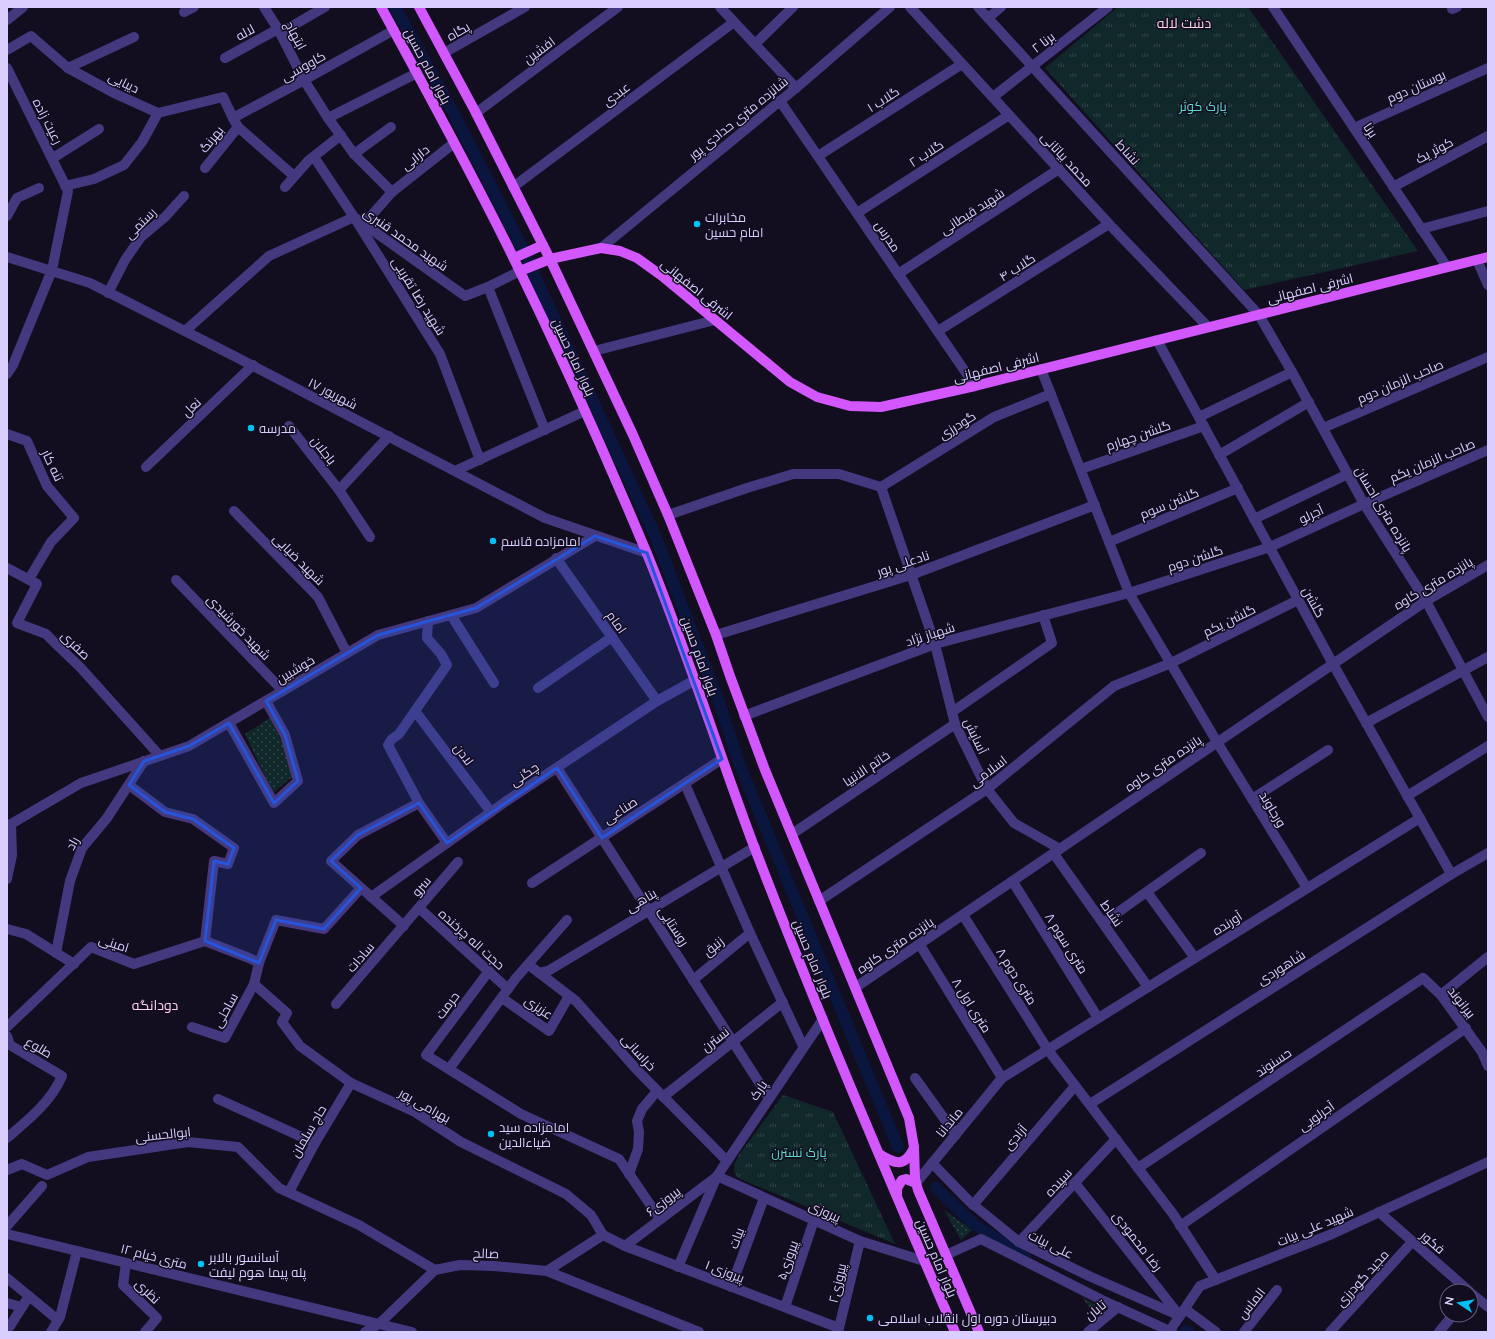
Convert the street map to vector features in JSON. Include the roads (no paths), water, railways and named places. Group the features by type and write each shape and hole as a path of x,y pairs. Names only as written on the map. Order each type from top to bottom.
{"main road":[{"name":"بلوار امام حسین","path":"381,7 514,258 585,411 647,553 695,680 722,759 755,847 823,1019 955,1332"},
{"name":"بلوار امام حسین","path":"419,7 476,113 550,259 594,351 668,515 716,635 744,716 909,1118 914,1148 916,1183 918,1190 979,1332"},
{"path":"514,258 543,245"},
{"name":"اشرفی اصفهانی","path":"520,271 550,259 601,248 620,251 637,258 662,276 790,382 816,397 850,406 882,407 975,386 1488,257"},
{"path":"879,1154 898,1163 907,1159 914,1148"},
{"path":"897,1196 897,1188 902,1180 916,1183"}],"street":[{"path":"7,20 23,7"},
{"path":"184,12 194,7"},
{"name":"ابتهاج","path":"264,7 279,31 304,80 328,118 354,154 392,192"},
{"name":"لاله","path":"225,58 325,7"},
{"name":"پگاه","path":"444,53 525,7"},
{"name":"افشین","path":"476,113 618,7"},
{"path":"720,7 796,88"},
{"path":"755,44 793,7"},
{"name":"شانزده متری حدادی پور","path":"601,248 796,88 890,7"},
{"name":"محمد بیاتانی","path":"910,7 1109,224 1208,327"},
{"name":"نشاط","path":"978,7 1259,314"},
{"path":"988,18 1002,7"},
{"name":"برنا ۲","path":"993,97 1108,7"},
{"name":"برنا","path":"1273,7 1447,267"},
{"name":"عبدی","path":"513,187 734,22"},
{"name":"کاووسی","path":"233,118 394,30"},
{"name":"دیبایی","path":"7,50 31,36 68,68 116,94 158,112"},
{"path":"68,68 134,36"},
{"name":"گلاب ۱","path":"818,156 962,64"},
{"name":"رعیت زاده","path":"7,68 53,158 68,191 52,270 7,374"},
{"name":"بوستان دوم","path":"1354,128 1488,68"},
{"path":"328,118 417,73"},
{"path":"65,186 94,178 124,165 142,142 158,112 223,97 238,127 294,176"},
{"name":"مدرس","path":"780,100 975,386"},
{"name":"گلاب ۲","path":"857,213 1009,115"},
{"name":"بهرنگ","path":"205,168 238,127"},
{"path":"354,154 391,127"},
{"path":"53,158 99,129"},
{"path":"285,187 314,157 341,135"},
{"name":"کوثر یک","path":"1393,187 1488,136"},
{"name":"دارابی","path":"364,224 392,192 454,143"},
{"name":"شهید رضا تقریبی","path":"314,157 354,217 440,354 480,460"},
{"name":"شهید قیطانی","path":"898,274 1059,169"},
{"path":"7,216 17,198 39,188"},
{"name":"رستمی","path":"108,293 124,260 141,237 165,217 184,196"},
{"path":"1421,229 1488,212"},
{"name":"شهید محمد قنبری","path":"185,331 269,256 354,217 465,296 488,287 520,271"},
{"name":"گلاب ۴","path":"938,332 1109,224"},
{"name":"۱۷ شهریور","path":"7,256 90,284 253,365 545,518 647,553"},
{"path":"1477,260 1488,285"},
{"path":"488,287 544,430"},
{"name":"پانزده متری احسان","path":"1259,314 1364,504 1426,602 1488,717"},
{"path":"594,351 715,320"},
{"name":"گلشن","path":"1157,340 1333,664 1449,870 1450,875"},
{"name":"صاحب الزمان دوم","path":"1323,428 1488,357"},
{"name":"نعل","path":"146,467 253,365"},
{"name":"ورجاوند","path":"1041,369 1129,593 1307,888"},
{"name":"گلشن چهارم","path":"1081,469 1201,422 1292,372"},
{"name":"گودرزی","path":"881,486 994,416 1051,394"},
{"path":"1219,455 1309,402"},
{"path":"455,471 585,411"},
{"name":"باجلان","path":"288,426 339,490 370,537"},
{"name":"تنه کار","path":"7,434 27,441 46,486 74,518 52,542 29,580"},
{"path":"339,490 389,436"},
{"name":"صاحب الزمان یکم","path":"1364,504 1488,450"},
{"path":"668,515 793,474 839,474 881,486"},
{"path":"1254,519 1348,474"},
{"name":"آسایش","path":"881,486 936,644 955,724 987,789 1014,823 1057,852"},
{"name":"گلشن سوم","path":"1109,542 1238,488"},
{"name":"آجرلو","path":"1270,548 1364,504"},
{"name":"نادعلی پور","path":"716,635 911,575 1095,505"},
{"name":"شهید ضیایی","path":"234,511 318,597 347,654"},
{"name":"خوشبین","path":"9,824 81,783 189,746 378,635 476,608 556,558 595,536"},
{"name":"گلشن دوم","path":"1129,593 1270,548"},
{"name":"امام","path":"556,558 657,701"},
{"name":"پانزده متری کاوه","path":"856,987 963,916 1333,664 1426,602 1488,565"},
{"path":"7,568 29,580"},
{"name":"صفری","path":"29,580 37,584 17,623 46,634 80,667 160,756"},
{"name":"شهید خورشیدی","path":"176,580 283,691"},
{"name":"شهباز نژاد","path":"744,716 936,644 1129,593"},
{"name":"گلشن یکم","path":"1170,663 1298,600"},
{"path":"451,615 494,683"},
{"path":"952,712 1052,642 1043,615"},
{"path":"428,621 427,638 441,654 447,665 416,711 399,734 392,739 388,745 419,803 447,843"},
{"path":"538,688 612,638"},
{"path":"1366,723 1488,657"},
{"name":"اسلامی","path":"819,901 987,789 1114,686 1170,663"},
{"name":"چگنی","path":"371,897 491,812 657,701 695,680"},
{"path":"229,723 274,803 298,781 285,735 266,701"},
{"name":"لادن","path":"416,711 491,812"},
{"name":"خاتم الانبیا","path":"792,834 955,724"},
{"path":"1407,796 1488,746"},
{"path":"1252,799 1328,750"},
{"name":"صناعی","path":"532,883 722,759"},
{"name":"راد","path":"56,953 70,881 82,848 106,818 144,761"},
{"name":"روستایی","path":"557,768 769,1098"},
{"path":"685,784 750,933 803,1046"},
{"path":"129,785 165,812 193,819 234,848 228,864 214,861 205,941 260,963"},
{"path":"404,926 331,861 358,835 419,803"},
{"name":"آورنده","path":"1048,1050 1420,818"},
{"path":"7,879 12,855 9,824"},
{"name":"پناهی","path":"539,973 548,971 755,847"},
{"name":"نشاط","path":"1057,852 1103,923 1148,987"},
{"path":"1103,923 1201,853"},
{"name":"شاهوردی","path":"1090,1104 1450,875 1488,853"},
{"name":"سرو","path":"404,926 458,862"},
{"name":"۸ متری سوم","path":"1013,882 1098,1018"},
{"name":"ساحلی","path":"192,1027 225,1038 254,984 276,920 324,929 361,888"},
{"path":"1147,892 1195,958"},
{"name":"حجت اله چرخنده","path":"418,908 508,989"},
{"name":"۸ متری دوم","path":"963,916 1048,1050"},
{"path":"567,920 508,989 449,1069 521,1114 619,1159 660,1219"},
{"name":"سادات","path":"336,1004 404,926"},
{"path":"7,929 26,934 74,964"},
{"name":"زنبق","path":"693,980 750,933"},
{"name":"امینی","path":"7,1027 91,947 134,964 205,941"},
{"name":"۸ متری اول","path":"920,945 1002,1078"},
{"path":"1441,995 1488,957"},
{"name":"خراسانی","path":"529,965 576,1001 637,1070 727,1161"},
{"name":"حرمت","path":"449,1069 426,1055 489,971"},
{"name":"بیرانوند","path":"1423,978 1441,995 1466,1028 1482,1052 1488,1066"},
{"name":"حسنوند","path":"1138,1168 1423,978"},
{"name":"بهرامی پور","path":"254,984 287,1013 282,1022 300,1046 351,1082 415,1112 461,1142 566,1194 591,1215 603,1234"},
{"name":"عزیزی","path":"502,998 549,1031 569,996"},
{"name":"نسترن","path":"629,1174 638,1149 637,1121 642,1109 660,1094 733,1042 783,1002"},
{"name":"پارک","path":"717,1176 803,1046 823,1019"},
{"name":"آجرلویی","path":"1180,1226 1466,1028"},
{"name":"طلوع","path":"7,1036 10,1045 62,1076 59,1083 41,1108 7,1138"},
{"path":"1048,1050 1138,1168 1180,1226 1216,1280"},
{"name":"ماندانا","path":"916,1183 1002,1078 1048,1050"},
{"path":"915,1078 956,1134"},
{"name":"حاج سلمان","path":"289,1192 315,1143 351,1082"},
{"name":"آزادی","path":"973,1205 1075,1086"},
{"path":"218,1099 315,1143"},
{"name":"سپیده","path":"1019,1242 1116,1139"},
{"name":"ابوالحسنی","path":"7,1170 22,1164 47,1175 88,1157 188,1142 238,1147 279,1188 359,1225 435,1270"},
{"name":"شهید علی بیات","path":"1170,1332 1200,1286 1332,1234 1488,1162"},
{"name":"علی بیات","path":"932,1163 973,1205 1019,1242 1088,1276 1182,1312"},
{"path":"678,1267 717,1176"},
{"name":"پیروزی","path":"717,1176 860,1241 924,1261"},
{"name":"پیروزی۶","path":"625,1246 717,1176"},
{"name":"رضا محمودی","path":"1075,1183 1182,1312"},
{"path":"7,1226 42,1186"},
{"name":"بیات","path":"731,1287 764,1198"},
{"name":"فکور","path":"1379,1212 1459,1283"},
{"name":"پیروزی۵","path":"785,1307 814,1220"},
{"name":"۱۲ متری خیام","path":"7,1234 409,1332"},
{"path":"547,1271 603,1234"},
{"name":"پیروزی ۱","path":"603,1234 625,1246 785,1307 839,1330"},
{"name":"علی بیات","path":"946,1255 981,1238 1170,1332"},
{"name":"پیروزی۲","path":"839,1330 860,1241"},
{"name":"مجید گودرزی","path":"1330,1332 1412,1242"},
{"path":"51,1332 58,1320 77,1251"},
{"name":"نظری","path":"126,1263 123,1285 157,1318 145,1332"},
{"name":"صالح","path":"435,1270 460,1265 494,1266 547,1271"},
{"path":"366,1332 379,1324 435,1270"},
{"path":"547,1271 699,1332"},
{"path":"7,1278 58,1320"},
{"name":"الماس","path":"1244,1332 1277,1290"},
{"path":"7,1329 29,1296"},
{"name":"فکور","path":"1479,1300 1488,1307"},
{"path":"7,1303 22,1307"},
{"name":"تابان","path":"1088,1332 1118,1307"},
{"path":"1182,1312 1216,1332"},
{"path":"1439,1332 1446,1323"}],"waterway":[{"path":"395,7 452,110 523,249"},
{"path":"533,272 655,535 719,702 740,766 898,1147"},
{"path":"936,1188 974,1224 1026,1258"}],"place":[{"name":"مخابرات امام حسین","path":"697,224"},
{"name":"مدرسه","path":"251,428"},
{"name":"امامزاده قاسم","path":"493,541"},
{"name":"امامزاده سید ضیاءالدین","path":"491,1134"},
{"name":"آسانسور بالابر پله پیما هوم لیفت","path":"201,1264"},
{"name":"دبیرستان دوره اول انقلاب اسلامی","path":"870,1318"}],"district":[{"name":"دشت لاله","path":"1184,22"},
{"name":"دودانگه","path":"155,1004"}],"park label":[{"name":"پارک کوثر","path":"1203,106"},
{"name":"پارک نسترن","path":"799,1152"}]}
